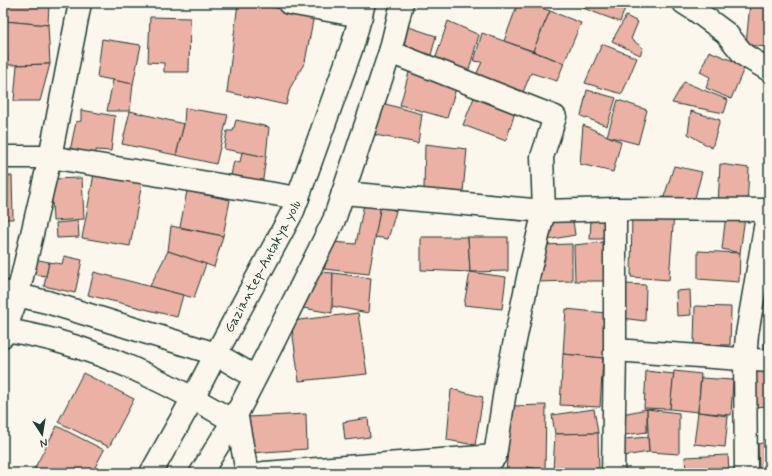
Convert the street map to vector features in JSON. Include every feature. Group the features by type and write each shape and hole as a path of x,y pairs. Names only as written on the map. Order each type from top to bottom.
{"street":[{"path":"80,3 50,157 10,293 4,331 57,341 118,362 193,398 235,416"},
{"path":"289,3 362,10"},
{"path":"201,473 235,416 334,220 390,52 402,3"},
{"path":"684,3 726,33 744,55 769,70"},
{"name":"Gaziantep-Antakya yolu","path":"151,473 293,211 353,44 362,10"},
{"path":"264,473 492,464 506,384 544,211 542,157 555,116 390,52"},
{"path":"3,157 50,157 298,198"},
{"path":"343,193 544,211 615,209 769,210 747,334 745,360 746,473"},
{"path":"613,473 615,209"},
{"path":"10,293 107,320 216,354 255,377"},
{"path":"615,350 769,361"},
{"path":"235,416 247,473"}],"building":[{"path":"4,3 49,3 48,25 4,21"},
{"path":"238,3 249,3 314,15 305,62 290,88 286,105 227,92"},
{"path":"518,3 528,3 550,11 533,51 504,41"},
{"path":"585,3 627,3 620,22 583,8"},
{"path":"750,3 769,3 768,47 746,45"},
{"path":"550,11 581,23 564,63 533,51"},
{"path":"626,16 638,22 631,39 643,48 640,55 612,41"},
{"path":"150,17 190,18 189,72 164,72 164,63 148,62"},
{"path":"4,21 48,25 50,64 8,65"},
{"path":"448,21 479,35 468,73 435,60"},
{"path":"400,24 436,36 429,63 394,51"},
{"path":"482,33 564,63 557,81 531,73 523,92 476,75 482,62 474,61"},
{"path":"102,39 141,45 133,84 97,77"},
{"path":"602,44 637,58 622,94 585,83"},
{"path":"709,51 745,66 731,99 706,88 710,77 700,72"},
{"path":"50,64 40,101 14,101 17,65"},
{"path":"410,69 457,85 447,118 400,105"},
{"path":"113,80 133,84 130,111 107,111"},
{"path":"684,82 728,100 724,113 672,103"},
{"path":"477,90 517,106 506,141 463,125"},
{"path":"587,90 616,98 607,126 581,116"},
{"path":"618,100 647,110 638,144 607,136"},
{"path":"382,103 422,114 418,143 375,135"},
{"path":"185,108 228,115 216,164 176,155 184,124"},
{"path":"81,110 115,116 111,151 96,150 96,158 70,151 76,122 81,121"},
{"path":"130,111 184,124 176,155 122,144"},
{"path":"691,111 720,120 712,148 688,134"},
{"path":"236,120 269,127 266,157 224,149 227,131 233,131"},
{"path":"583,125 621,142 613,172 580,164"},
{"path":"425,144 467,149 463,192 424,189"},
{"path":"242,152 266,157 262,186 230,180 234,161 240,162"},
{"path":"720,164 749,168 747,208 718,206"},
{"path":"674,166 702,172 693,205 662,203"},
{"path":"94,174 142,183 130,246 82,238"},
{"path":"3,176 12,176 13,219 3,219"},
{"path":"82,178 84,219 53,221 51,179"},
{"path":"187,191 230,200 223,236 180,227"},
{"path":"364,204 381,205 369,274 324,269 333,242 356,244"},
{"path":"381,205 396,211 388,239 375,237"},
{"path":"632,211 674,213 669,280 631,277"},
{"path":"572,213 575,235 547,240 543,217"},
{"path":"726,214 745,217 740,253 722,249"},
{"path":"591,219 604,220 604,239 590,239"},
{"path":"78,221 79,237 57,238 56,223"},
{"path":"171,226 223,236 214,267 168,251"},
{"path":"421,237 468,237 470,272 421,270"},
{"path":"468,237 508,237 508,271 470,272"},
{"path":"604,242 604,281 575,281 574,245"},
{"path":"572,244 572,281 538,282 539,245"},
{"path":"168,251 206,264 194,298 150,286"},
{"path":"698,251 740,253 739,282 698,279"},
{"path":"64,256 82,260 75,293 44,286 49,262 62,264"},
{"path":"34,259 49,262 46,276 32,274"},
{"path":"769,269 769,317 757,315"},
{"path":"94,272 183,295 177,317 88,295"},
{"path":"319,272 333,273 332,313 303,308"},
{"path":"470,272 506,277 502,309 464,305"},
{"path":"333,273 371,278 368,313 332,306"},
{"path":"625,284 646,285 645,321 621,318"},
{"path":"690,290 691,315 677,316 676,291"},
{"path":"695,306 731,307 730,345 694,345"},
{"path":"566,309 606,313 603,358 563,354"},
{"path":"358,313 367,374 299,381 291,321"},
{"path":"766,322 769,323 769,361 763,360"},
{"path":"563,354 603,358 600,407 560,405"},
{"path":"756,365 769,368 769,406 754,407"},
{"path":"646,371 674,374 670,409 644,408"},
{"path":"674,371 701,374 698,412 670,409"},
{"path":"83,373 134,399 109,447 58,422"},
{"path":"701,378 733,380 731,415 698,412"},
{"path":"451,389 483,397 475,445 447,440"},
{"path":"546,405 545,470 527,467 526,473 506,473 511,406"},
{"path":"594,409 598,433 555,434 552,415"},
{"path":"647,409 647,432 625,435 622,414"},
{"path":"647,409 679,413 679,454 649,452"},
{"path":"698,412 728,416 725,447 694,444"},
{"path":"306,414 307,449 250,453 248,417"},
{"path":"368,418 370,437 345,440 343,422"},
{"path":"57,426 104,450 92,473 32,473"},
{"path":"598,433 599,473 553,471 555,434"},
{"path":"648,437 649,452 624,456 624,439"},
{"path":"769,441 769,473 759,473 758,444"},
{"path":"728,455 729,473 686,473 685,457"},
{"path":"527,467 553,471 553,473 526,473"}]}
